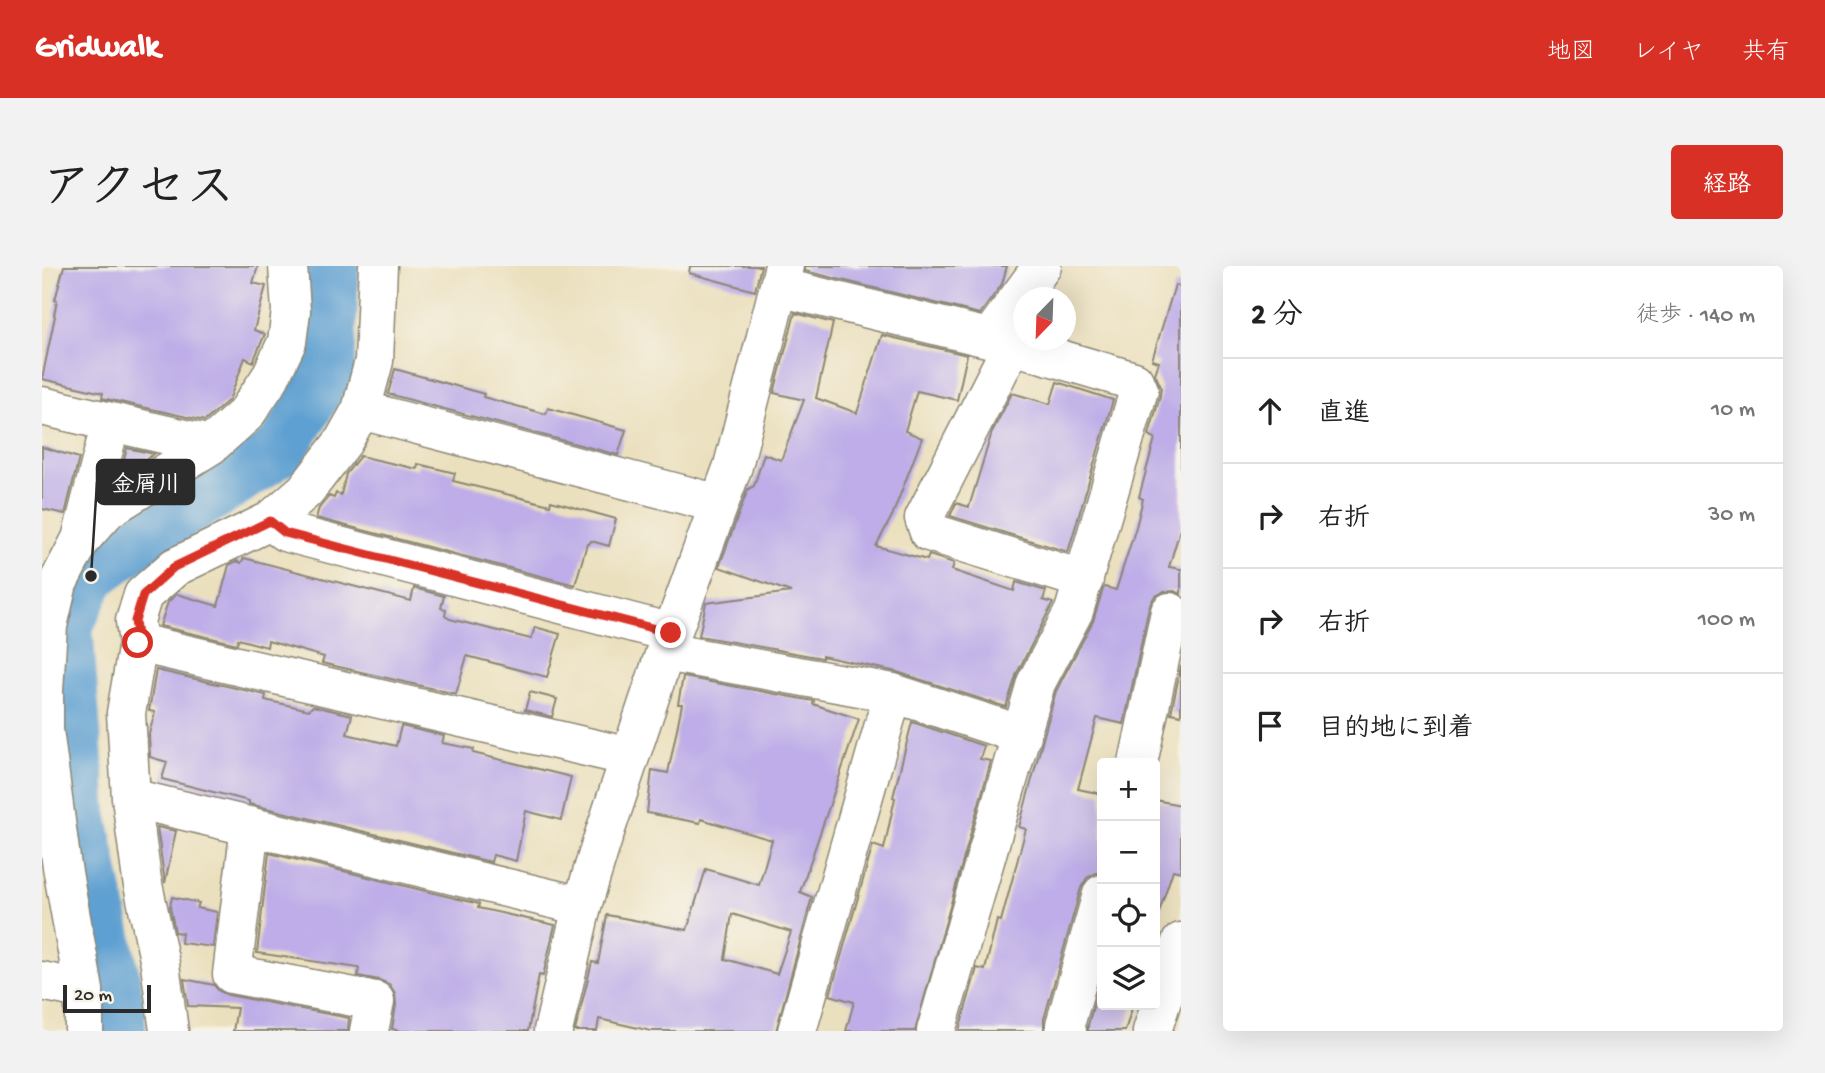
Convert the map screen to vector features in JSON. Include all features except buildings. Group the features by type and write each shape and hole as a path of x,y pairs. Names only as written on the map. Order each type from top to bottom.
{"street":[{"path":"84,1031 84,990 62,867 43,729 50,582 81,539 108,509 211,445 246,414 270,378 287,342 290,311 288,266"},
{"path":"169,1031 160,964 142,880 131,798 126,713 138,643 135,621 143,595 174,567 270,521 306,490 343,442 361,410 374,361 378,266"},
{"path":"1042,266 997,328 1002,342 925,518 929,533 1084,580"},
{"path":"556,1030 582,906 668,643 733,466 781,277 1134,381 1139,390 1074,611 1036,682 936,1031"},
{"path":"42,406 211,445"},
{"path":"361,410 719,504"},
{"path":"81,539 111,422"},
{"path":"270,521 285,533 668,643 893,693 1022,735"},
{"path":"1139,758 1170,612"},
{"path":"138,643 630,757"},
{"path":"797,1031 893,693"},
{"path":"131,798 582,906"},
{"path":"250,827 232,974 375,1001 369,1031"},
{"path":"1067,1031 1065,1025 1097,912"},
{"path":"1152,1031 1181,942"},
{"path":"42,981 84,990"}],"waterway":[{"path":"120,1031 113,972 81,814 67,626 91,576 154,530 281,450 329,371 333,266"}],"place":[{"name":"金屑川","path":"91,576"}],"route":[{"path":"138,643 135,621 143,595 174,567 270,521 285,533 671,633"}]}
